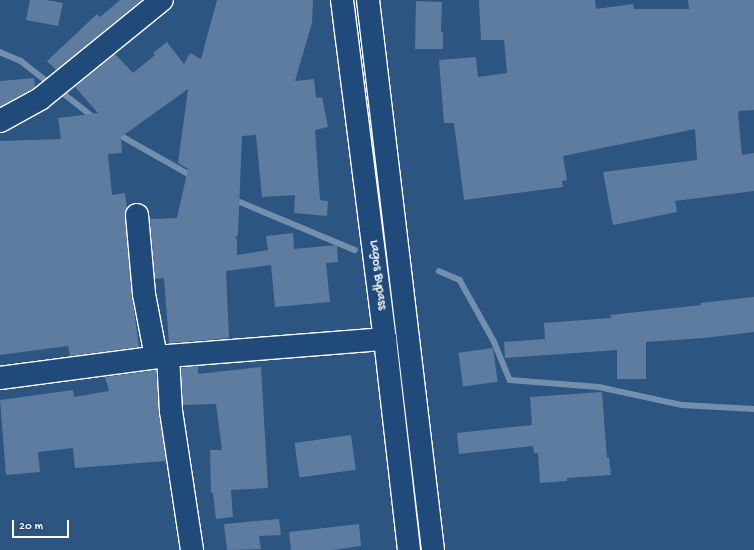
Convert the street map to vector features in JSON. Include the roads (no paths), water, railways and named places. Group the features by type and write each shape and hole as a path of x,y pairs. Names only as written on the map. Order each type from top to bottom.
{"main road":[{"path":"0,120 40,99 162,0"},
{"name":"Lagos Bypass","path":"342,0 385,339 409,550"},
{"name":"Lagos Bypass","path":"368,0 433,550"},
{"path":"137,215 144,294 162,357 192,550"},
{"path":"0,378 162,357 385,339"}],"waterway":[{"path":"0,52 21,61 52,85"},
{"path":"59,90 96,119"},
{"path":"116,133 192,176"},
{"path":"233,199 355,250"},
{"path":"439,271 460,280 494,341 510,380 599,387 682,405 754,409"}]}
